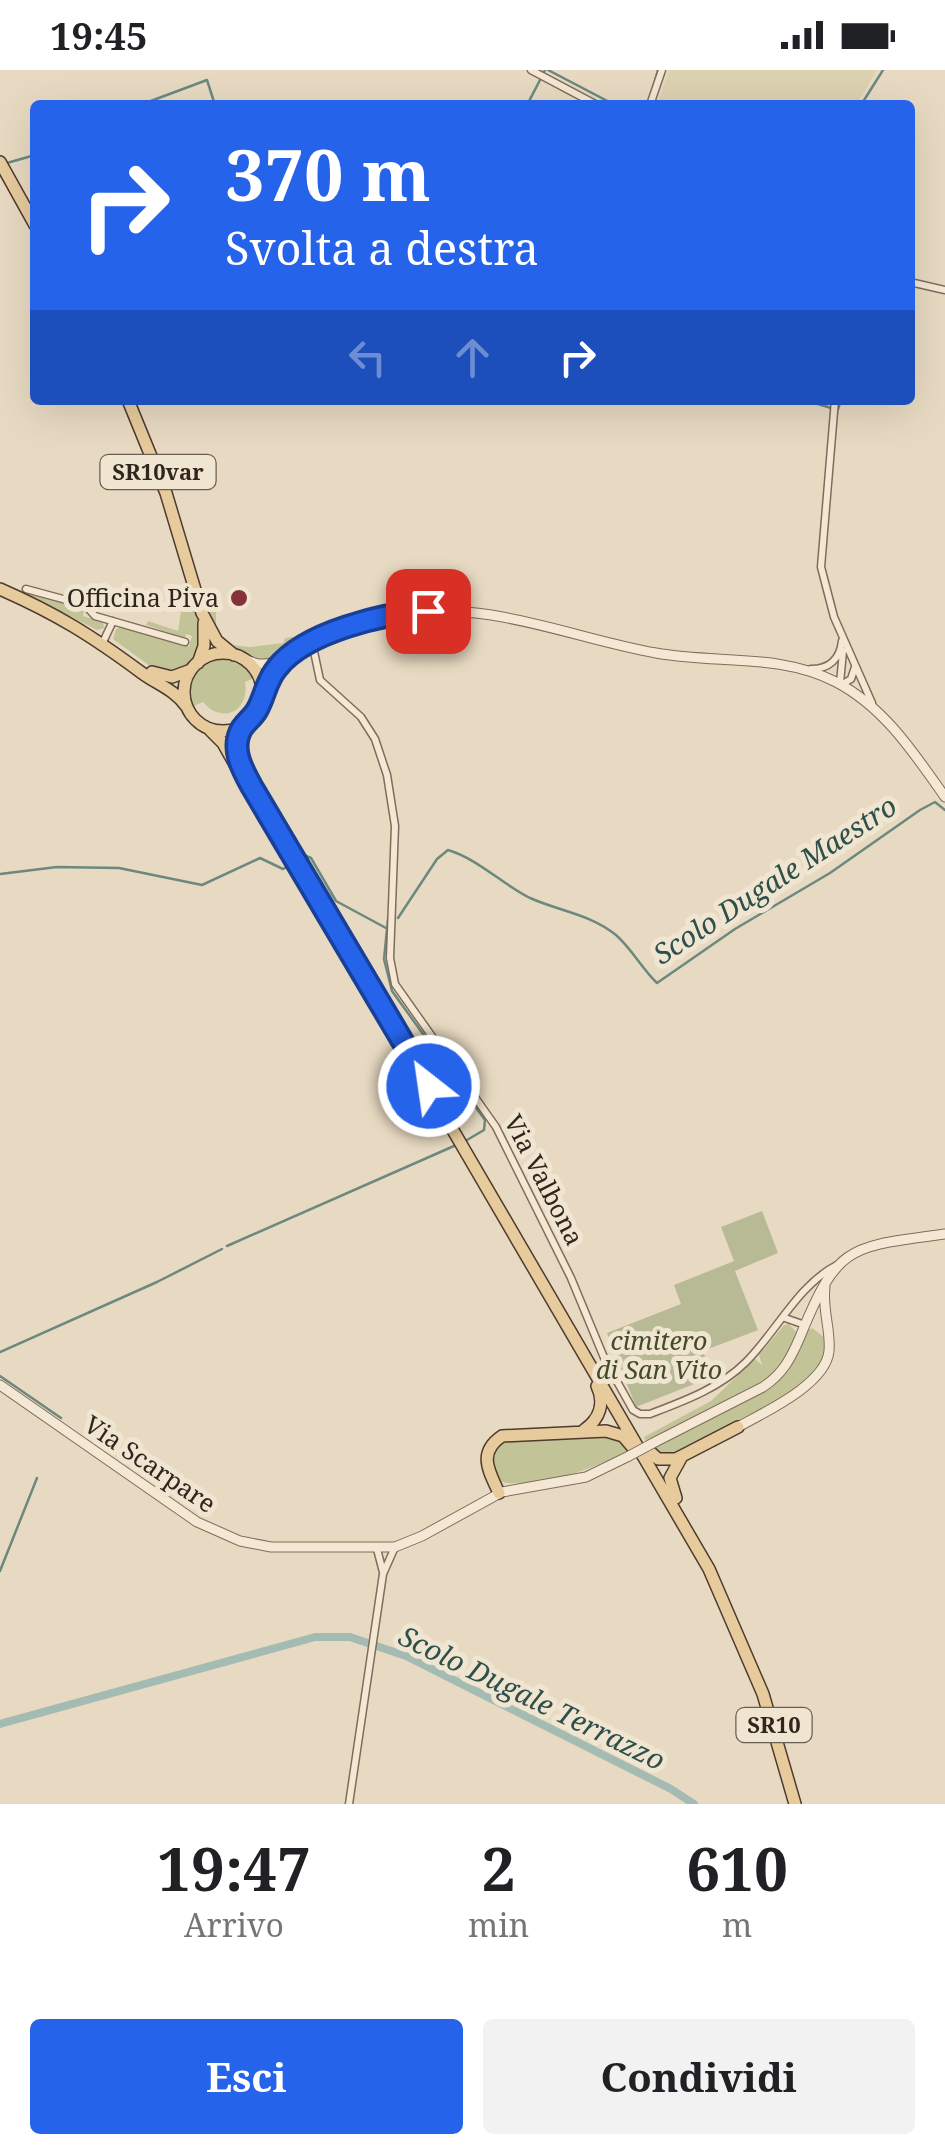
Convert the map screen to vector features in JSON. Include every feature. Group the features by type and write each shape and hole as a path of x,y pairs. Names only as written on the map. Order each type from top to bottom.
{"main road":[{"path":"0,162 30,216"},
{"name":"SR10var","path":"130,405 166,494 202,614 204,646 195,666"},
{"path":"0,589 103,642 143,674 178,696 204,725 225,730 246,723 256,712 261,698 259,677 239,657 215,654 177,677 164,677 122,656"},
{"name":"SR10var","path":"202,614 218,641 239,657"},
{"path":"192,714 185,692 195,666"},
{"name":"SR10","path":"246,723 239,736 238,753 252,787"},
{"name":"SR10","path":"204,725 223,743 252,787 696,1543 752,1664 796,1804"},
{"path":"574,1335 601,1399 596,1418 580,1431"},
{"path":"600,1379 652,1456 665,1461 680,1458 738,1427"},
{"path":"499,1493 486,1462 496,1440 511,1435 612,1431 626,1438 681,1517"},
{"path":"680,1458 672,1470 671,1486 696,1543"}],"street":[{"path":"531,70 588,100"},
{"path":"652,100 662,70"},
{"path":"915,283 945,290"},
{"path":"835,405 821,550 825,590 842,638 878,712"},
{"path":"26,590 85,605 93,615 185,642"},
{"path":"239,657 264,664 380,618 418,611 501,616 656,654 798,667 820,668 830,664 839,655 842,638"},
{"path":"103,642 113,621"},
{"path":"841,684 842,638"},
{"name":"Via Valbona","path":"312,642 320,680 361,717 378,747 387,775 394,826 390,964 395,984 492,1121 630,1407 640,1414 650,1414 721,1382 747,1361 816,1279 837,1264"},
{"path":"261,698 268,680 287,657"},
{"path":"841,684 852,677 854,664"},
{"path":"798,667 841,684 878,712 909,746 945,796"},
{"path":"837,1264 872,1246 945,1234"},
{"name":"Via Scarpare","path":"0,1385 197,1522 222,1534 271,1547 377,1550 422,1536 499,1493 590,1476 774,1380 790,1359 828,1274 837,1264"},
{"path":"738,1427 792,1396 818,1375 829,1355 824,1301 828,1274"},
{"path":"792,1307 812,1307 822,1316 828,1335"},
{"path":"785,1318 819,1325 828,1335"},
{"path":"349,1804 383,1574 395,1547"},
{"path":"377,1550 383,1574"}],"shaded area":[{"path":"669,70 877,70 859,100 659,100"}],"green space":[{"path":"19,590 84,608 83,616 103,622 104,628 97,630"},
{"path":"184,592 191,592 199,637 194,657 176,673 154,669 113,639 116,629 121,627 189,646 192,636 186,634 185,638 146,625 148,621 178,631"},
{"path":"206,609 216,611 216,631 232,645 283,643 285,638 300,636 304,640 272,660 254,659 228,645 216,634"},
{"path":"222,659 241,664 254,678 245,682 243,701 233,712 226,713 218,713 203,702 194,706 191,689 196,675 206,665"},
{"name":"cimitero di San Vito","path":"762,1211 778,1253 735,1271 758,1330 703,1351 712,1377 636,1407 607,1333 681,1304 674,1285 734,1261 721,1227"},
{"path":"789,1324 796,1332 786,1356 770,1377 646,1441 644,1437 711,1401 755,1359 762,1365 759,1355"},
{"path":"812,1328 824,1337 824,1357 798,1387 754,1415 669,1458 651,1450 774,1384 789,1370 806,1331"},
{"path":"614,1435 630,1449 554,1479 505,1483 497,1479 490,1462 495,1447 508,1439"}],"waterway":[{"path":"548,70 605,100"},
{"path":"654,85 658,70"},
{"path":"864,100 883,70"},
{"path":"153,100 207,80 213,100"},
{"path":"530,100 540,80"},
{"path":"7,163 30,156"},
{"path":"821,405 831,408"},
{"path":"838,409 839,405"},
{"name":"Scolo Dugale Maestro","path":"398,918 437,859 448,850 470,859 530,898 606,928 657,983 735,929 830,873 920,810 935,802 945,810"},
{"path":"306,856 311,858 336,901 386,928"},
{"path":"0,874 57,867 119,868 202,885 260,858 283,869 289,866"},
{"name":"Scolo Dugale Maestro","path":"388,919 384,959 392,991 485,1120 484,1130 467,1140"},
{"name":"Scolo Dugale Maestro","path":"227,1246 454,1146"},
{"name":"Scolo Dugale Maestro","path":"0,1352 222,1249"},
{"name":"Scolo Dugale Maestro","path":"0,1376 61,1418"},
{"name":"Scolo Dugale Maestro","path":"0,1571 37,1478"},
{"name":"Scolo Dugale Terrazzo","path":"0,1724 315,1637 350,1637 406,1656 694,1804"}],"place":[{"name":"Officina Piva","path":"239,598"}],"route":[{"path":"428,611 392,615 353,626 287,657 268,680 256,712 240,731 237,746 241,766 252,787 429,1086"}]}
